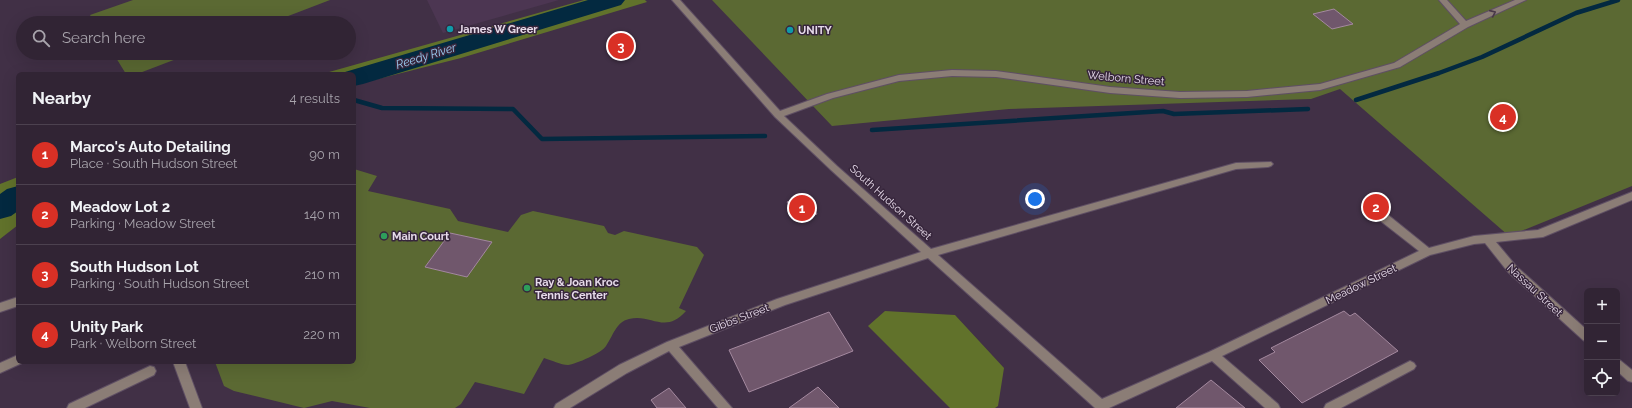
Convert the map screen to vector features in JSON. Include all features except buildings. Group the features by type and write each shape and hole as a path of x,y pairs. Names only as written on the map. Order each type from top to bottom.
{"street":[{"name":"South Hudson Street","path":"676,0 778,115 839,173 1102,407"},
{"path":"1443,0 1465,25"},
{"name":"Welborn Street","path":"778,115 830,96 899,78 952,73 996,74 1110,90 1180,95 1247,94 1320,87 1397,65 1465,25 1522,0"},
{"name":"Gibbs Street","path":"560,408 623,369 670,345 782,302 930,253 1158,187 1229,168 1268,164"},
{"name":"Meadow Street","path":"1102,407 1427,252 1462,242 1539,234 1632,196"},
{"path":"1368,205 1427,252"},
{"name":"Nassau Street","path":"1488,239 1512,269 1584,334"},
{"path":"0,308 16,302"},
{"path":"670,345 726,408"},
{"path":"1212,355 1274,408"},
{"path":"0,368 16,361"},
{"path":"179,364 196,408"},
{"path":"1330,408 1410,366"},
{"path":"1620,367 1632,377"},
{"path":"73,408 150,371"}],"shaded area":[{"path":"427,0 559,0 443,33"}],"green space":[{"path":"133,0 330,0 288,16 90,15"},
{"path":"584,0 645,0 647,2 461,58 356,84 356,72 329,72"},
{"path":"712,0 1632,0 1632,186 1509,236 1340,89 1311,99 1009,109 832,126"},
{"path":"117,60 174,60 142,72 125,72"},
{"name":"Ray & Joan Kroc Tennis Center","path":"356,170 377,176 368,191 450,209 458,221 508,232 521,215 533,211 604,226 608,233 615,235 624,231 697,247 704,255 679,308 686,311 678,318 671,322 658,322 637,318 629,319 618,326 604,349 588,358 572,364 562,364 544,358 524,394 475,382 461,404 455,408 370,408 332,401 304,408 234,391 224,386 216,364 356,364","holes":["450,233 491,242 467,277 425,267"]},
{"path":"16,178 16,227 0,239 0,184"},
{"path":"885,311 955,315 1004,368 998,406 995,408 950,408 868,326"}],"waterway":[{"name":"Reedy River","path":"356,77 613,0"},
{"path":"1356,100 1439,73 1482,57 1576,13 1618,0"},
{"path":"356,101 382,108 513,109 542,139 765,136"},
{"path":"872,130 1163,111 1174,114 1308,109"},
{"name":"Reedy River","path":"0,208 16,198"}],"place":[{"name":"James W Greer","path":"450,29"},
{"name":"UNITY","path":"790,30"},
{"name":"South Hudson Lot","path":"621,46"},
{"name":"Unity Park","path":"1503,117"},
{"name":"Meadow Lot 2","path":"1376,207"},
{"name":"Marco's Auto Detailing","path":"802,208"},
{"name":"Main Court","path":"384,236"},
{"name":"Ray & Joan Kroc Tennis Center","path":"527,288"}]}
